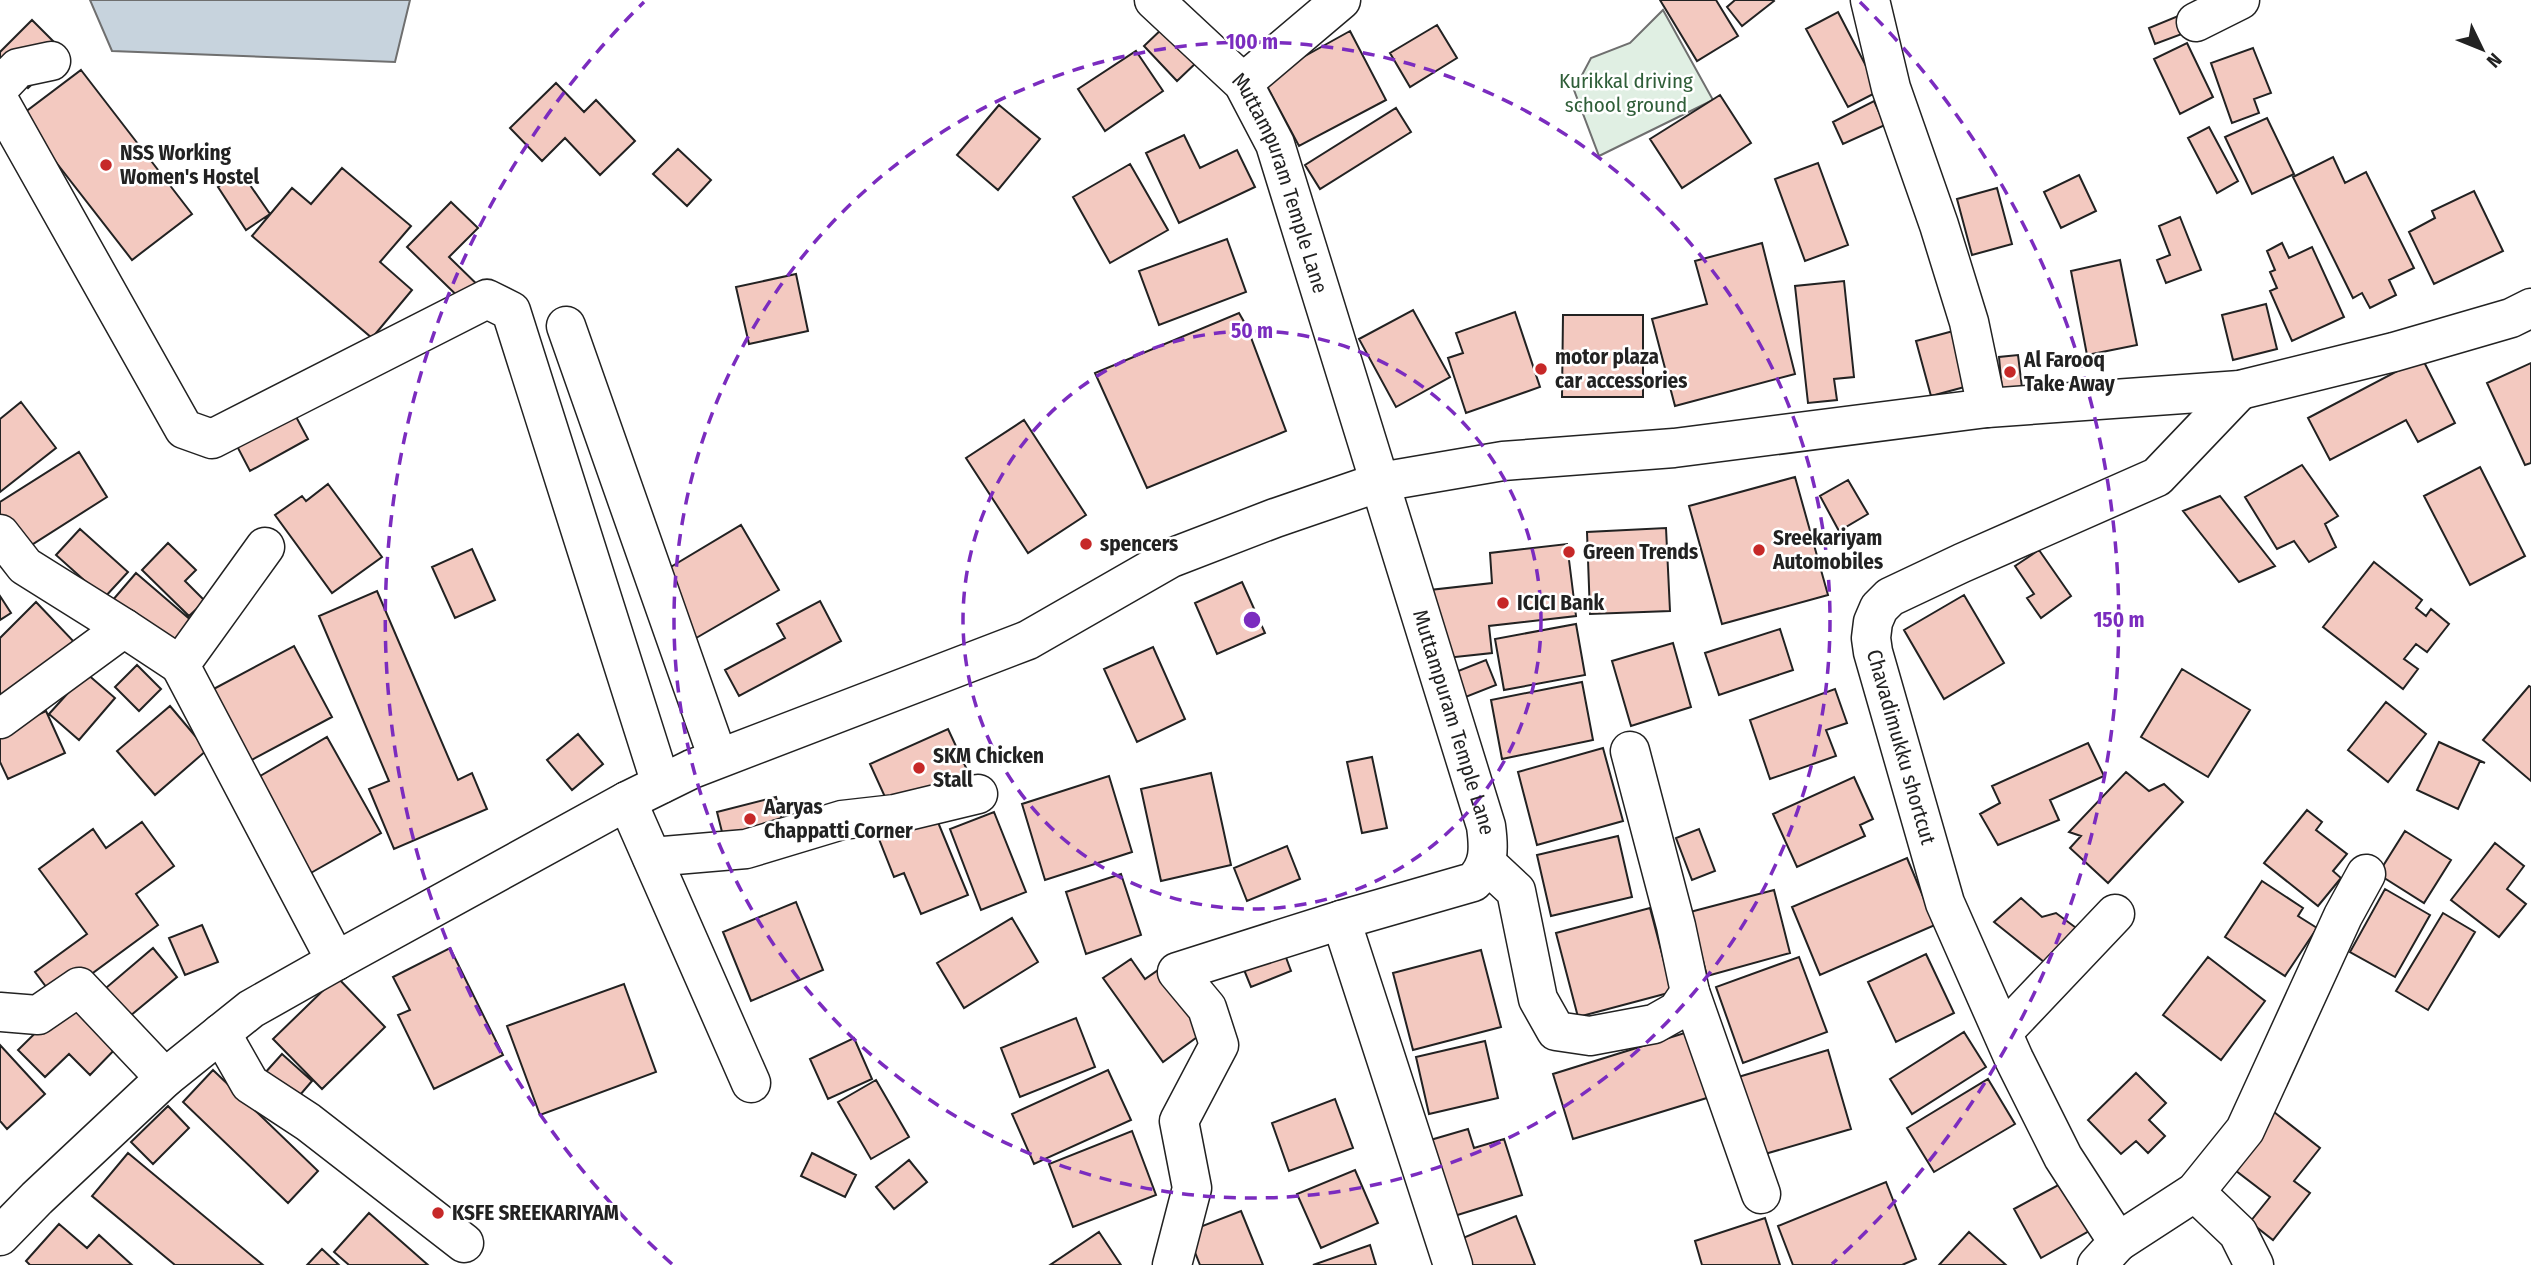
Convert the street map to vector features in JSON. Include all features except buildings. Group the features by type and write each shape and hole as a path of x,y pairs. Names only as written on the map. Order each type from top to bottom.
{"street":[{"name":"Muttampuram Temple Lane","path":"1154,0 1243,83 1275,144 1486,826 1489,847 1486,863 1473,882 1177,972 1207,1008 1219,1045 1179,1121 1192,1188 1172,1265"},
{"path":"1243,83 1341,0"},
{"path":"1870,0 1891,88 1939,225 1969,322 1987,408"},
{"path":"2196,22 2240,0"},
{"path":"0,87 18,68 51,61"},
{"path":"0,102 184,429 212,439 487,299 511,311 661,784"},
{"path":"0,1236 47,1188 165,1078 251,1009 336,961 661,784 718,758 1028,640 1171,558 1275,517 1380,482 1503,461 1674,448 1987,408 2240,390 2394,352 2511,318 2531,308"},
{"path":"566,326 718,758"},
{"name":"Chavadimukku shortcut","path":"2107,1253 1945,903 1873,652 1873,622 1879,608 1890,597 2157,477 2240,390"},
{"path":"0,534 25,566 180,665 336,961"},
{"path":"180,665 265,547"},
{"path":"0,719 124,628"},
{"path":"1630,751 1676,926 1690,992 1761,1194"},
{"path":"652,857 746,849 842,820 895,814 978,794"},
{"path":"627,801 751,1083"},
{"path":"1486,863 1516,891 1538,999 1556,1031 1590,1036 1654,1024 1677,1011 1690,992"},
{"path":"2107,1253 2195,1192 2245,1130 2343,916 2366,874"},
{"path":"2003,1032 2115,914"},
{"path":"1341,920 1453,1265"},
{"path":"0,1012 38,1015 79,987 165,1078"},
{"path":"221,1033 250,1084 308,1122 464,1243"},
{"path":"2195,1192 2238,1233 2253,1265"}],"green space":[{"name":"Kurikkal driving school ground","path":"1663,10 1713,100 1599,156 1574,90 1591,58 1630,43"}],"shaded area":[{"path":"90,0 410,0 395,62 112,51"}],"place":[{"name":"NSS Working Women's Hostel","path":"106,165"},
{"name":"motor plaza car accessories","path":"1541,369"},
{"name":"Al Farooq Take Away","path":"2010,372"},
{"name":"spencers","path":"1086,544"},
{"name":"Sreekariyam Automobiles","path":"1759,550"},
{"name":"Green Trends","path":"1569,552"},
{"name":"ICICI Bank","path":"1503,603"},
{"name":"SKM Chicken Stall","path":"919,768"},
{"name":"Aaryas Chappatti Corner","path":"750,819"},
{"name":"KSFE SREEKARIYAM","path":"438,1213"}]}
